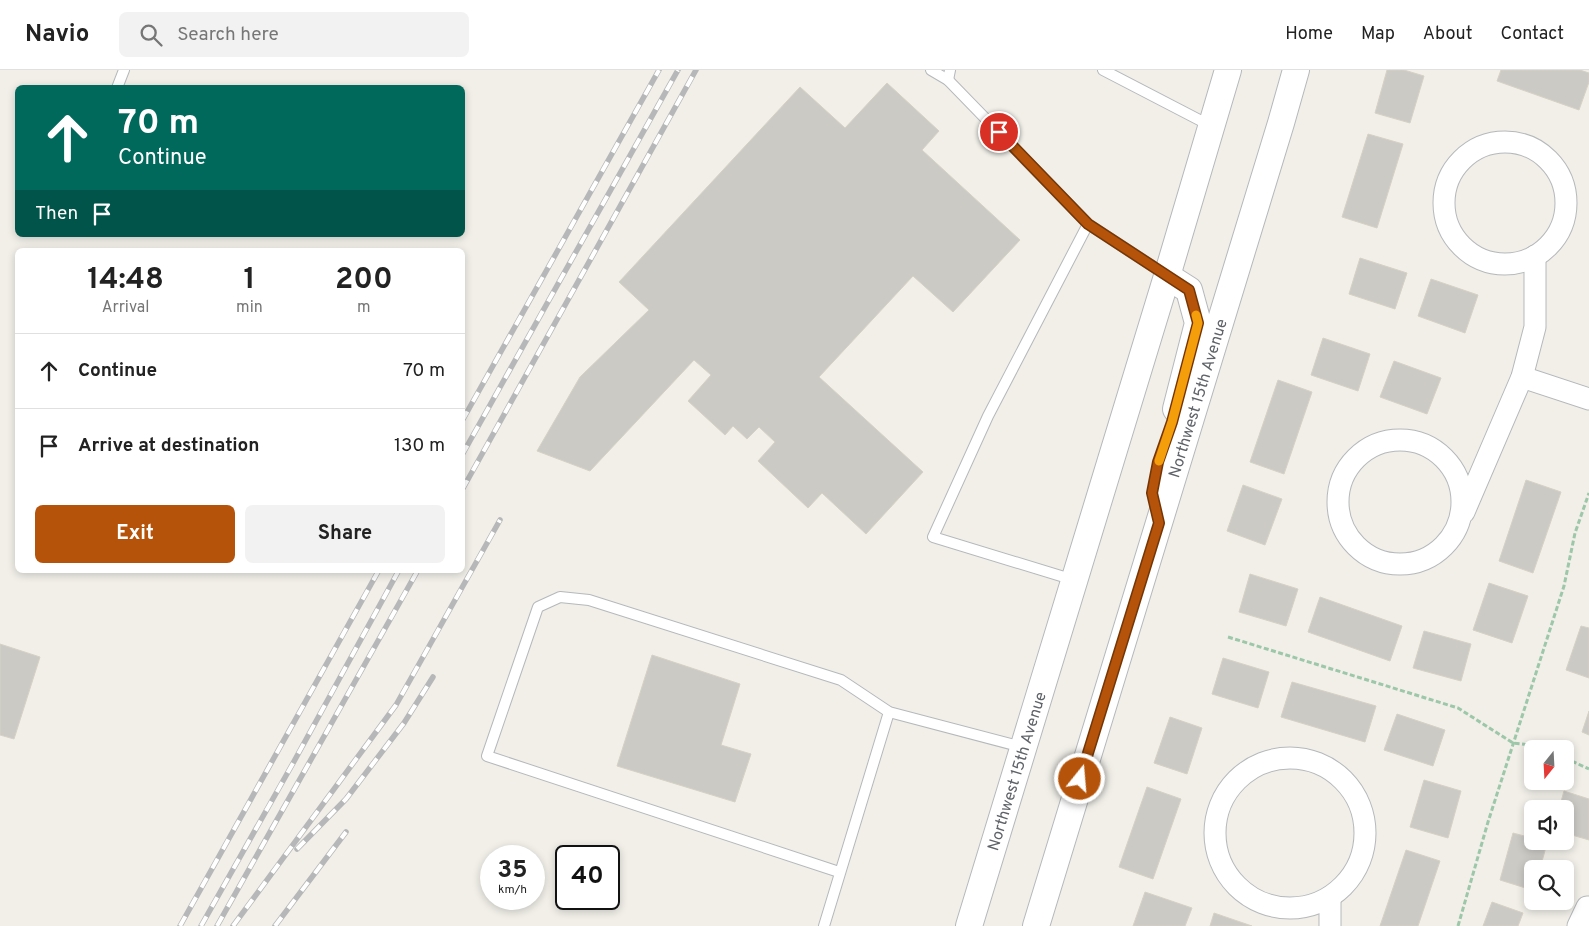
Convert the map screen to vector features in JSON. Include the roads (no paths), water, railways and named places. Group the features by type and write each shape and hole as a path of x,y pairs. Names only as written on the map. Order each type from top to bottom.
{"street":[{"name":"Northwest 15th Avenue","path":"969,926 1228,70"},
{"name":"Northwest 15th Avenue","path":"1036,926 1296,70"},
{"path":"1498,142 1519,144 1537,151 1553,166 1563,184 1566,206 1562,224 1551,243 1535,256 1517,263 1496,264 1470,253 1451,233 1444,213 1444,192 1456,166 1477,148 1498,142"},
{"path":"1455,533 1462,514 1462,494 1456,474 1445,458 1429,446 1409,440 1389,440 1370,447 1354,459 1342,476 1337,496 1339,517 1348,537 1362,552 1381,562 1402,565 1423,560 1441,549 1455,533 1522,377 1535,327 1535,256"},
{"path":"1159,523 1152,493 1158,462 1172,422 1198,323 1189,290 1167,276"},
{"path":"1522,377 1589,399"},
{"path":"1330,897 1309,906 1283,908 1266,905 1243,892 1225,873 1214,841 1216,815 1227,791 1244,773 1267,761 1282,758 1309,760 1333,771 1352,791 1363,815 1365,831 1362,857 1349,880 1330,897 1330,926"},
{"path":"1578,926 1587,907 1589,907"}],"lane":[{"path":"118,85 124,70"},
{"path":"931,70 949,75 1088,224 1167,276"},
{"path":"1103,70 1211,126"},
{"path":"1074,580 933,537 988,416 1088,224"},
{"path":"840,872 487,756 538,607 560,596 589,600 841,680 889,712 1023,747"},
{"path":"824,926 889,712"}],"railway":[{"path":"465,416 659,70"},
{"path":"465,450 678,70"},
{"path":"465,485 696,70"},
{"path":"233,926 396,705 500,520"},
{"path":"180,926 377,573"},
{"path":"201,926 397,573"},
{"path":"217,926 416,573"},
{"path":"297,849 346,799 404,723 433,677"},
{"path":"275,926 346,832"}]}
